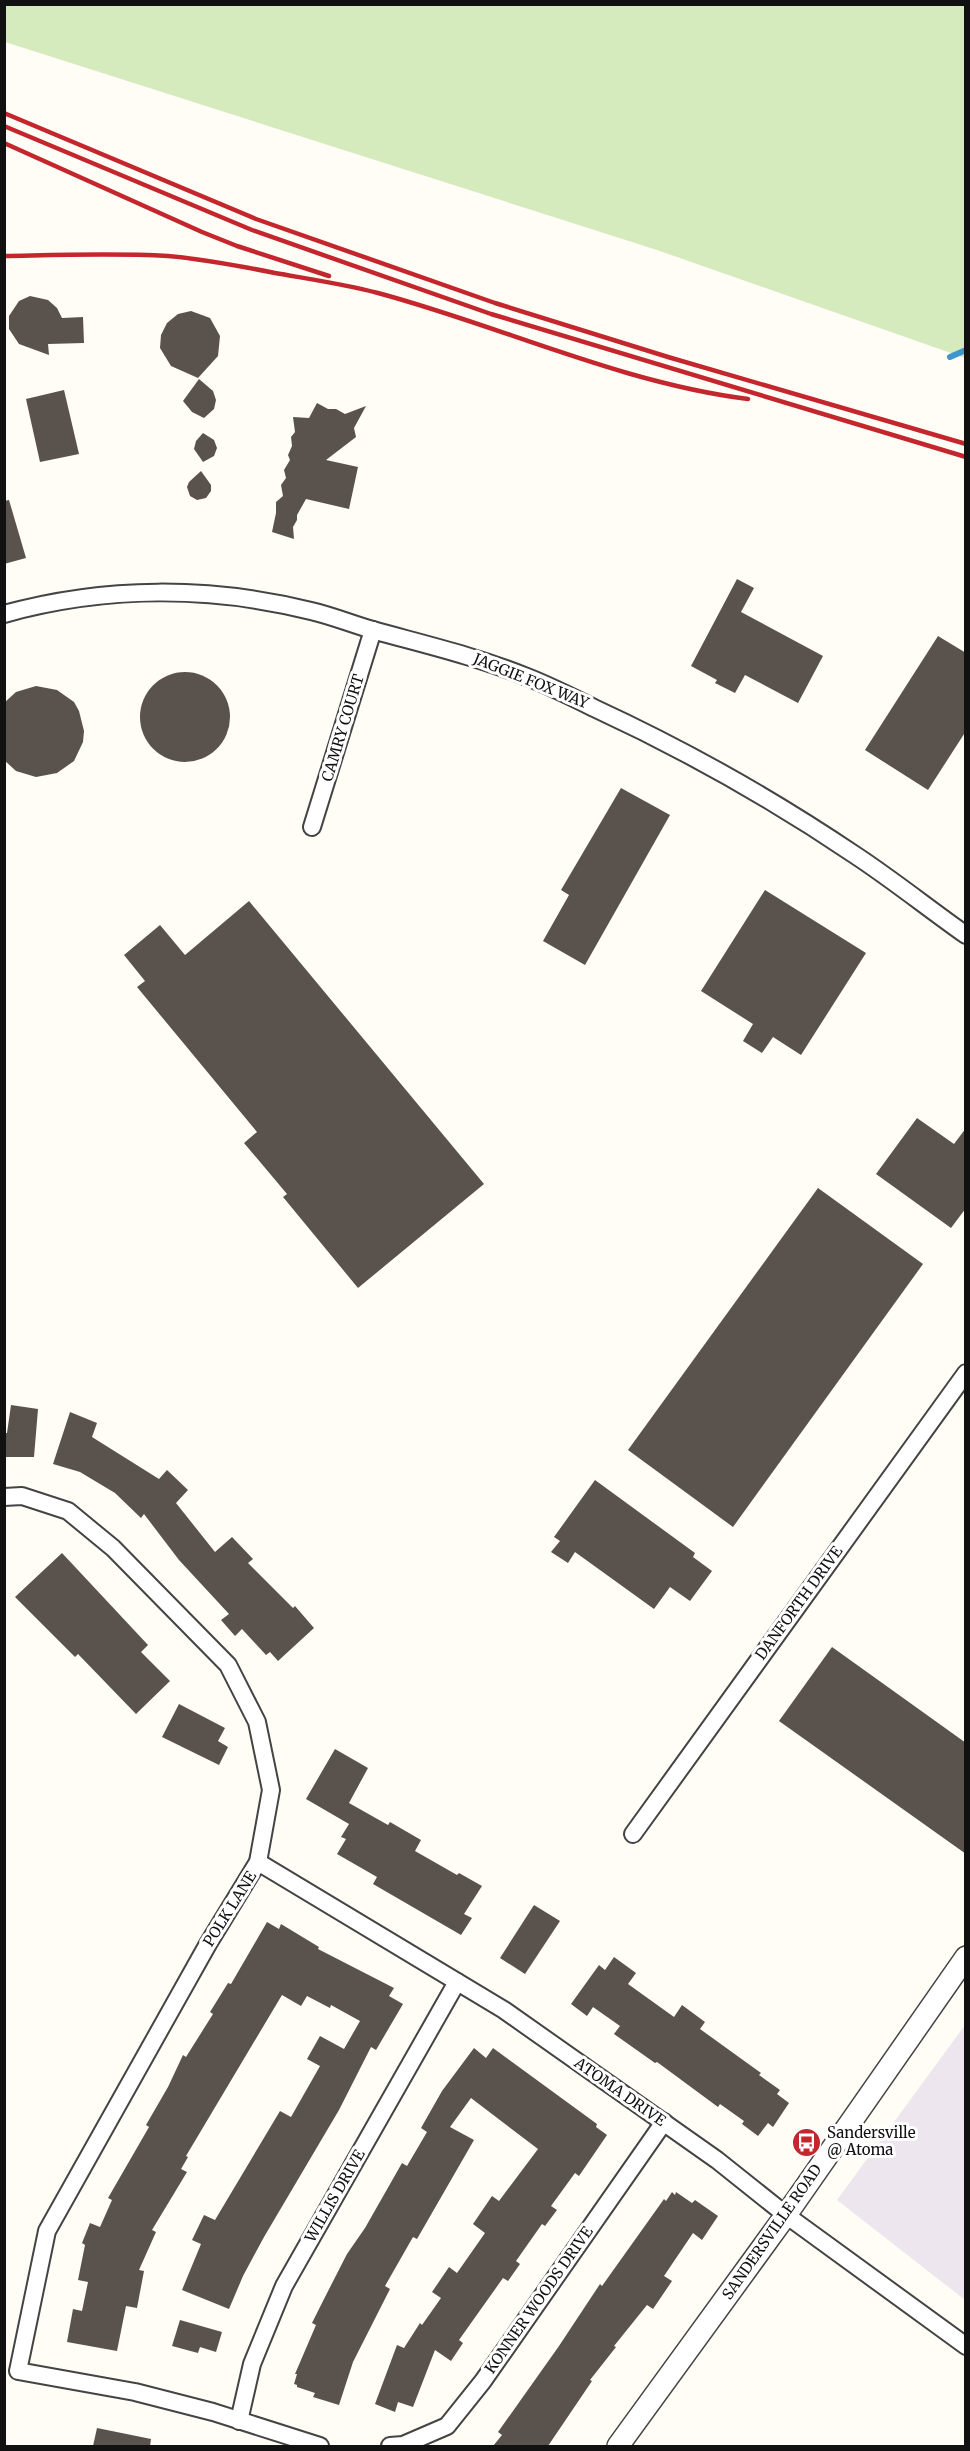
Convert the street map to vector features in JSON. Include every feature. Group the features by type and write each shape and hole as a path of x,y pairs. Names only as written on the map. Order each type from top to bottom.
{"street":[{"name":"JAGGIE FOX WAY","path":"4,614 78,598 167,592 214,594 260,600 312,611 373,630 462,653 528,677 648,733 805,821 966,935"},
{"name":"CAMRY COURT","path":"312,827 373,630"},
{"name":"DANFORTH DRIVE","path":"633,1834 966,1373"},
{"name":"POLK LANE","path":"4,1497 22,1496 68,1511 112,1548 228,1665 257,1722 271,1790 258,1862 208,1944 47,2231 18,2371 135,2392 239,2421"},
{"name":"ATOMA DRIVE","path":"258,1862 504,2010 717,2160 786,2215 966,2346"},
{"name":"SANDERSVILLE ROAD","path":"618,2446 786,2215 966,1957"},
{"name":"WILLIS DRIVE","path":"239,2421 252,2364 284,2286 457,1982"},
{"name":"KONNER WOODS DRIVE","path":"390,2446 403,2445 447,2426 483,2381 664,2122"},
{"path":"239,2421 320,2446"}],"shaded area":[{"path":"965,2025 966,2300 837,2200"}],"green space":[{"path":"5,4 965,5 965,358 657,250 5,42"}],"building":[{"path":"30,296 48,300 57,308 62,318 83,317 84,343 48,344 49,355 19,344 9,329 9,316 19,301"},
{"path":"191,311 210,318 220,336 218,356 198,378 171,366 160,348 161,335 167,323 178,314"},
{"path":"199,379 213,391 216,400 214,409 204,418 192,412 183,401"},
{"path":"64,390 79,454 40,462 26,399"},
{"path":"317,403 345,414 366,406 354,428 356,437 326,460 358,467 349,509 306,499 293,527 294,539 272,532 276,502 283,496 281,485 286,478 284,470 290,460 288,455 292,446 291,437 295,432 293,417 309,418"},
{"path":"203,433 214,440 217,448 214,456 203,462 194,449 196,441"},
{"path":"201,471 211,485 211,491 206,498 197,500 190,496 187,487"},
{"path":"9,500 26,558 4,564 4,501"},
{"path":"737,579 754,588 741,612 823,656 798,703 745,675 735,693 715,683 717,680 691,666"},
{"path":"938,636 966,653 966,731 928,790 865,750"},
{"path":"176,672 194,672 210,679 223,692 230,708 230,726 223,742 210,755 194,762 176,762 160,755 147,742 140,726 140,708 147,692 160,679"},
{"path":"36,686 57,690 74,702 84,731 83,742 74,761 57,773 36,777 16,771 4,760 4,703 16,692"},
{"path":"621,788 670,815 585,965 543,941 569,895 561,890"},
{"path":"765,890 866,953 801,1055 773,1037 762,1053 743,1041 753,1024 701,991"},
{"path":"249,901 484,1184 358,1288 283,1197 287,1194 244,1143 257,1132 137,987 145,981 124,955 160,925 185,955"},
{"path":"917,1118 954,1144 966,1128 966,1208 951,1228 876,1174"},
{"path":"818,1188 923,1264 733,1527 628,1450"},
{"path":"11,1405 38,1409 34,1457 4,1457 4,1433 7,1433"},
{"path":"70,1412 97,1423 92,1437 159,1479 167,1470 188,1490 176,1503 215,1552 232,1537 253,1559 248,1563 293,1608 295,1606 314,1628 278,1661 270,1652 266,1655 242,1629 235,1636 221,1620 229,1614 179,1560 144,1514 141,1518 115,1493 80,1472 53,1464"},
{"path":"595,1480 695,1553 693,1557 712,1571 690,1601 670,1587 654,1609 575,1552 568,1563 551,1552 560,1541 554,1537"},
{"path":"62,1553 148,1645 141,1652 170,1681 136,1714 78,1654 75,1657 15,1597"},
{"path":"832,1647 966,1743 966,1854 779,1721"},
{"path":"179,1704 225,1728 218,1741 228,1747 219,1765 162,1737"},
{"path":"335,1749 368,1768 349,1803 388,1825 390,1822 421,1840 415,1851 457,1875 459,1873 482,1886 464,1914 472,1918 461,1935 373,1884 377,1877 337,1854 346,1839 341,1837 349,1824 306,1799"},
{"path":"534,1905 560,1921 525,1974 500,1958"},
{"path":"267,1922 279,1929 281,1924 319,1947 318,1949 394,1988 389,1996 403,2004 376,2050 371,2047 339,2110 264,2237 243,2276 229,2309 182,2290 201,2244 192,2240 204,2215 215,2220 280,2111 291,2117 320,2066 307,2059 320,2036 344,2049 360,2021 331,2005 330,2008 307,1996 301,2006 282,1995 186,2156 188,2157 181,2169 187,2172 152,2230 156,2232 139,2270 144,2271 137,2308 126,2306 117,2351 67,2342 73,2309 82,2311 88,2282 78,2280 85,2245 82,2243 90,2223 100,2227 112,2200 108,2198 149,2127 146,2125 183,2055 186,2057 213,2014 210,2012 228,1983 231,1984"},
{"path":"614,1957 636,1973 628,1984 674,2017 682,2005 705,2022 700,2029 761,2073 759,2075 780,2090 777,2094 789,2103 773,2127 768,2123 758,2136 742,2124 744,2121 720,2104 718,2107 614,2034 620,2026 593,2007 587,2016 571,2004 599,1965 605,1970"},
{"path":"474,2048 486,2058 493,2048 597,2124 596,2127 607,2135 579,2176 575,2173 551,2206 557,2210 545,2226 542,2224 516,2261 520,2264 508,2281 503,2278 459,2340 463,2343 451,2361 435,2350 413,2407 398,2402 395,2412 375,2404 397,2345 404,2348 420,2323 422,2325 441,2298 432,2292 449,2267 457,2273 485,2233 473,2224 492,2196 499,2201 538,2149 471,2098 450,2127 474,2140 417,2239 413,2237 385,2286 390,2289 353,2362 339,2405 313,2397 315,2393 294,2384 297,2374 295,2374 316,2325 312,2323 347,2254 365,2228 402,2163 407,2166 427,2132 421,2128 442,2091"},
{"path":"672,2192 675,2195 676,2192 692,2203 695,2200 718,2216 702,2240 693,2233 664,2276 672,2281 653,2309 647,2305 614,2346 616,2347 590,2380 592,2381 548,2446 493,2446 502,2435 498,2432 600,2284 602,2286 664,2199 666,2201"},
{"path":"180,2320 222,2332 216,2352 200,2347 198,2353 172,2346"},
{"path":"97,2428 151,2439 150,2446 93,2446"}],"waterway":[{"path":"950,357 966,350"}],"railway":[{"path":"4,113 256,219 495,303 668,357 966,444"},
{"path":"4,126 252,230 491,314 966,457"},
{"path":"4,143 202,232 329,276"},
{"path":"4,256 106,254 168,256 222,263 339,284 424,306 654,380 748,399"}],"place":[{"name":"Sandersville @ Atoma","path":"806,2142"}]}
